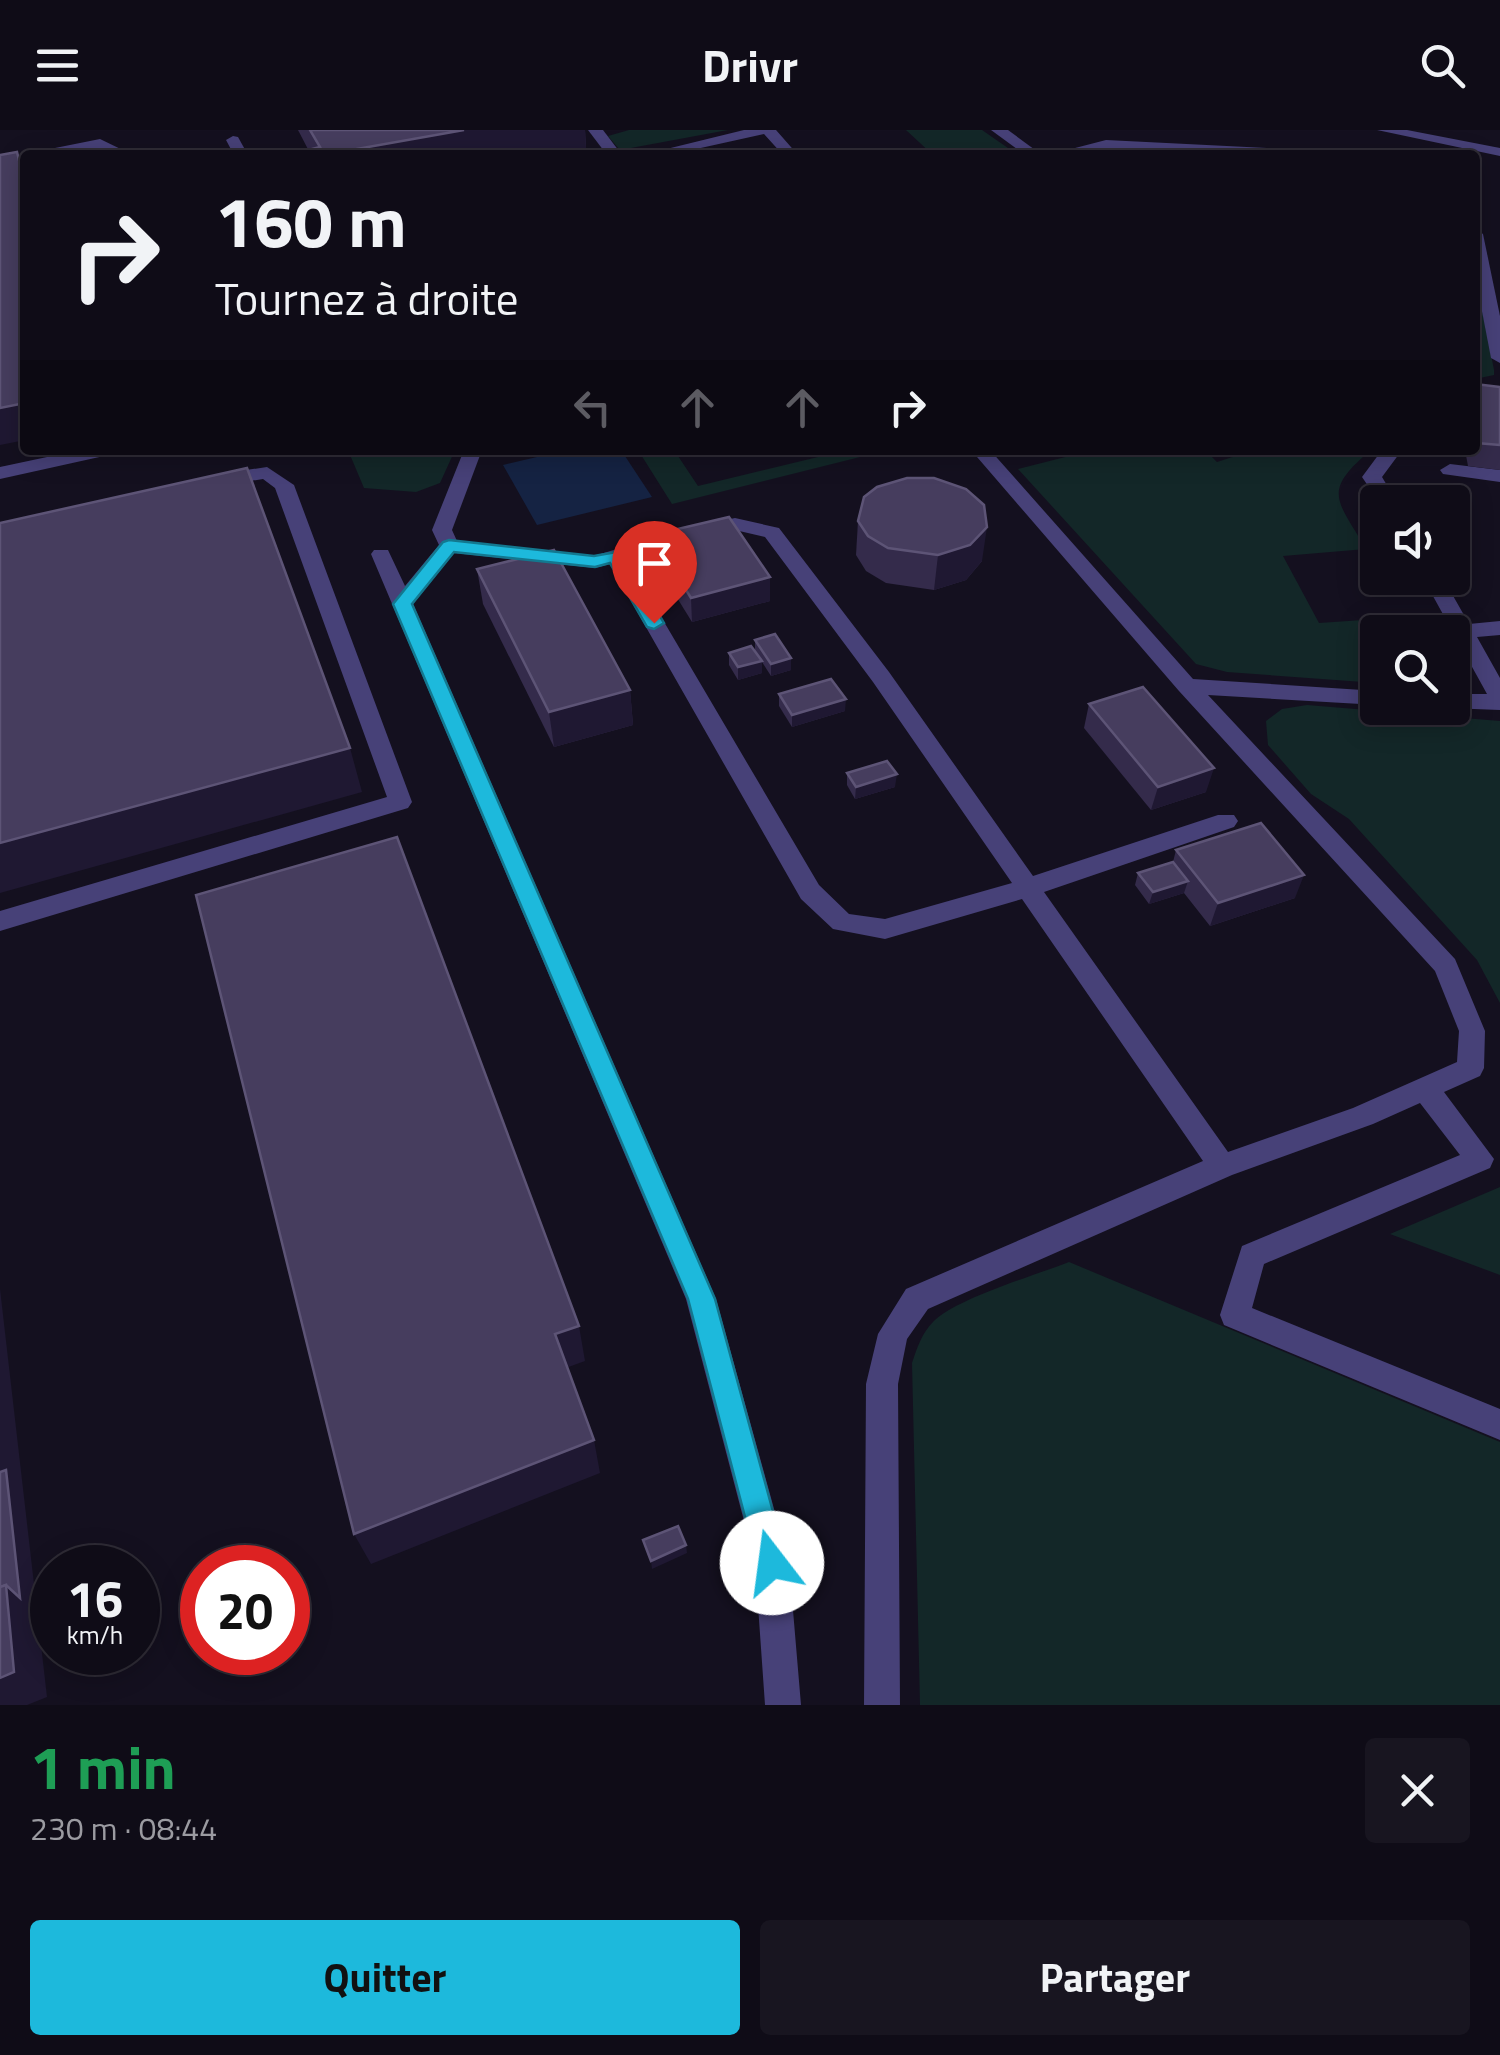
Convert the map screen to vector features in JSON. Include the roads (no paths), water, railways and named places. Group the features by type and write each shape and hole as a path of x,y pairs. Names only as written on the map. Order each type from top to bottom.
{"lane":[{"path":"595,130 611,150"},
{"path":"673,150 766,130 786,150"},
{"path":"998,130 1028,150"},
{"path":"1384,130 1500,152"},
{"path":"58,150 100,143 115,150"},
{"path":"1078,150 1106,144 1228,150"},
{"path":"1480,259 1500,358"},
{"path":"0,473 83,455"},
{"path":"449,546 442,530 470,455"},
{"path":"882,1705 882,1384 894,1334 917,1298 1222,1166 1364,1116 1470,1068 1472,1031 1446,966 1187,686 984,455"},
{"path":"1377,485 1372,477 1387,455"},
{"path":"1450,470 1500,476"},
{"path":"0,922 400,802 284,485 268,473 251,473 193,486"},
{"path":"449,546 595,562 735,524 772,532 881,676 1222,1166"},
{"path":"402,604 449,546"},
{"path":"381,554 701,1299 772,1563 782,1705"},
{"path":"615,556 810,892 842,922 885,929 1027,888 1226,821"},
{"path":"1470,631 1500,628"},
{"path":"1470,639 1500,699 1470,700"},
{"path":"1187,686 1360,697"},
{"path":"1426,1088 1480,1159 1252,1256 1235,1314 1500,1425"}],"water":[{"path":"546,455 624,455 652,497 537,525 503,465"}]}
